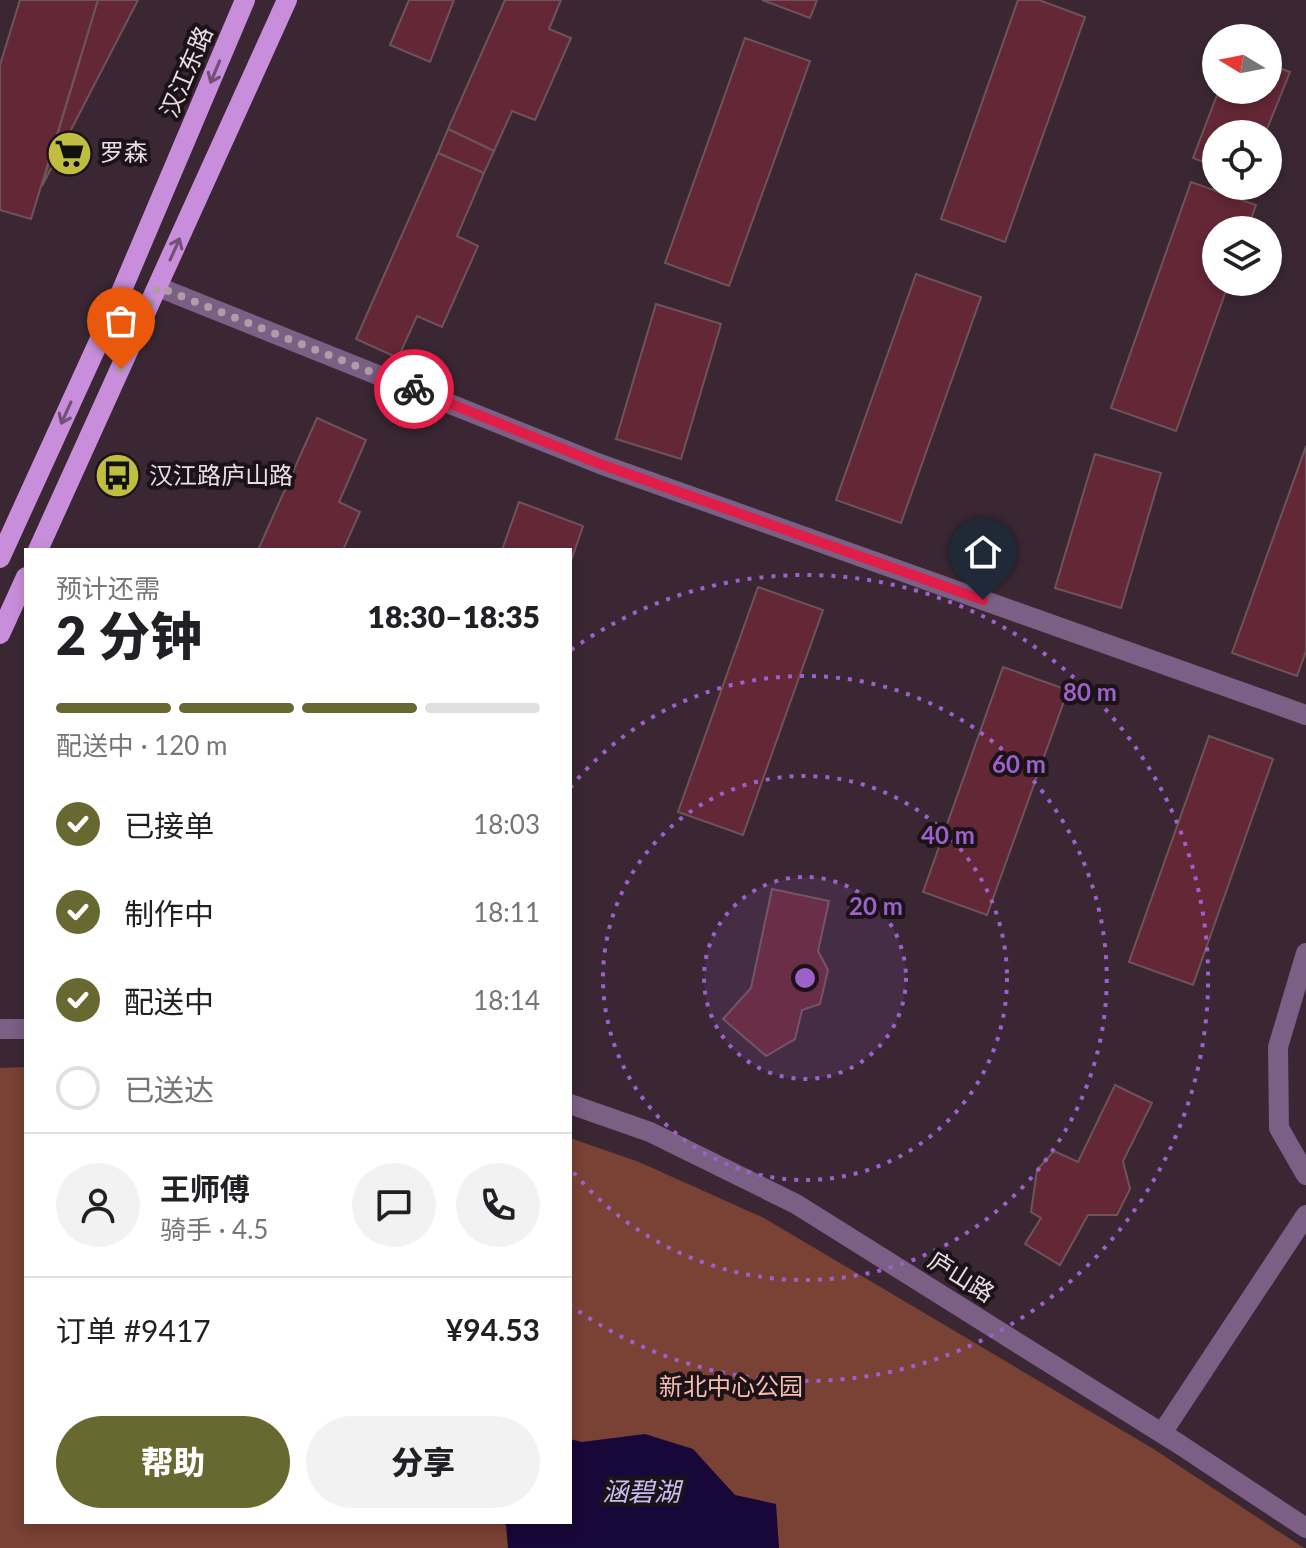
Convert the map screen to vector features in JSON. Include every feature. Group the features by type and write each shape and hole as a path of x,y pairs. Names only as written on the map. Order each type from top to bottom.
{"main road":[{"name":"汉江东路","path":"0,558 116,304 245,0"},
{"path":"39,548 287,0"},
{"path":"0,634 24,581"}],"street":[{"path":"158,287 600,464 1306,715"},
{"path":"1306,953 1278,1047 1279,1128 1306,1175"},
{"path":"0,1029 24,1029"},
{"name":"庐山路","path":"572,1105 650,1132 796,1204 1162,1433 1306,1528"},
{"path":"1162,1433 1306,1215"}],"green space":[{"name":"新北中心公园","path":"24,1067 24,1524 572,1524 572,1139 639,1162 764,1218 1152,1448 1304,1548 0,1548 0,1068"}],"water":[{"name":"涵碧湖","path":"645,1434 693,1449 735,1495 776,1504 779,1548 508,1548 505,1524 572,1524 572,1440 582,1442"}],"building":[{"path":"20,0 98,0 31,219 0,210 0,65"},
{"path":"98,0 138,0 42,186"},
{"path":"409,0 454,0 430,62 390,45"},
{"path":"505,0 561,0 549,29 571,38 535,120 512,111 494,151 448,129"},
{"path":"762,0 817,0 810,18"},
{"path":"1018,0 1039,0 1085,17 1005,242 941,219"},
{"path":"745,38 810,61 729,286 665,263"},
{"path":"1282,69 1290,72 1282,92"},
{"path":"1214,104 1277,104 1271,120 1208,120"},
{"path":"448,129 494,151 484,173 438,153"},
{"path":"1202,134 1202,162 1193,158"},
{"path":"438,153 484,173 457,236 478,246 442,327 417,316 398,358 356,339"},
{"path":"1191,182 1202,186 1202,200 1242,200 1256,205 1252,216 1202,216 1202,296 1224,296 1176,431 1111,408"},
{"path":"916,274 981,297 901,523 836,500"},
{"path":"656,304 721,324 681,459 616,439"},
{"path":"317,418 366,440 339,502 360,512 344,548 259,548"},
{"path":"1306,446 1306,651 1297,676 1232,653"},
{"path":"1095,454 1161,473 1121,608 1055,588"},
{"path":"519,502 583,526 572,558 572,548 503,548"},
{"path":"758,587 823,610 743,835 678,812"},
{"path":"1003,667 1068,690 987,915 923,892"},
{"path":"1209,736 1273,759 1193,985 1129,962"},
{"path":"772,889 829,901 818,951 828,970 820,1004 802,1010 795,1039 766,1056 723,1019 751,988"},
{"path":"1115,1085 1152,1103 1123,1161 1130,1189 1117,1215 1088,1215 1060,1265 1025,1244 1041,1218 1031,1212 1037,1170 1054,1151 1078,1162"}],"way so far":[{"path":"121,369 158,287 414,389"}],"place":[{"name":"罗森","path":"69,153"},
{"name":"汉江路庐山路","path":"118,476"}],"route":[{"path":"414,389 600,464 983,600"}]}
